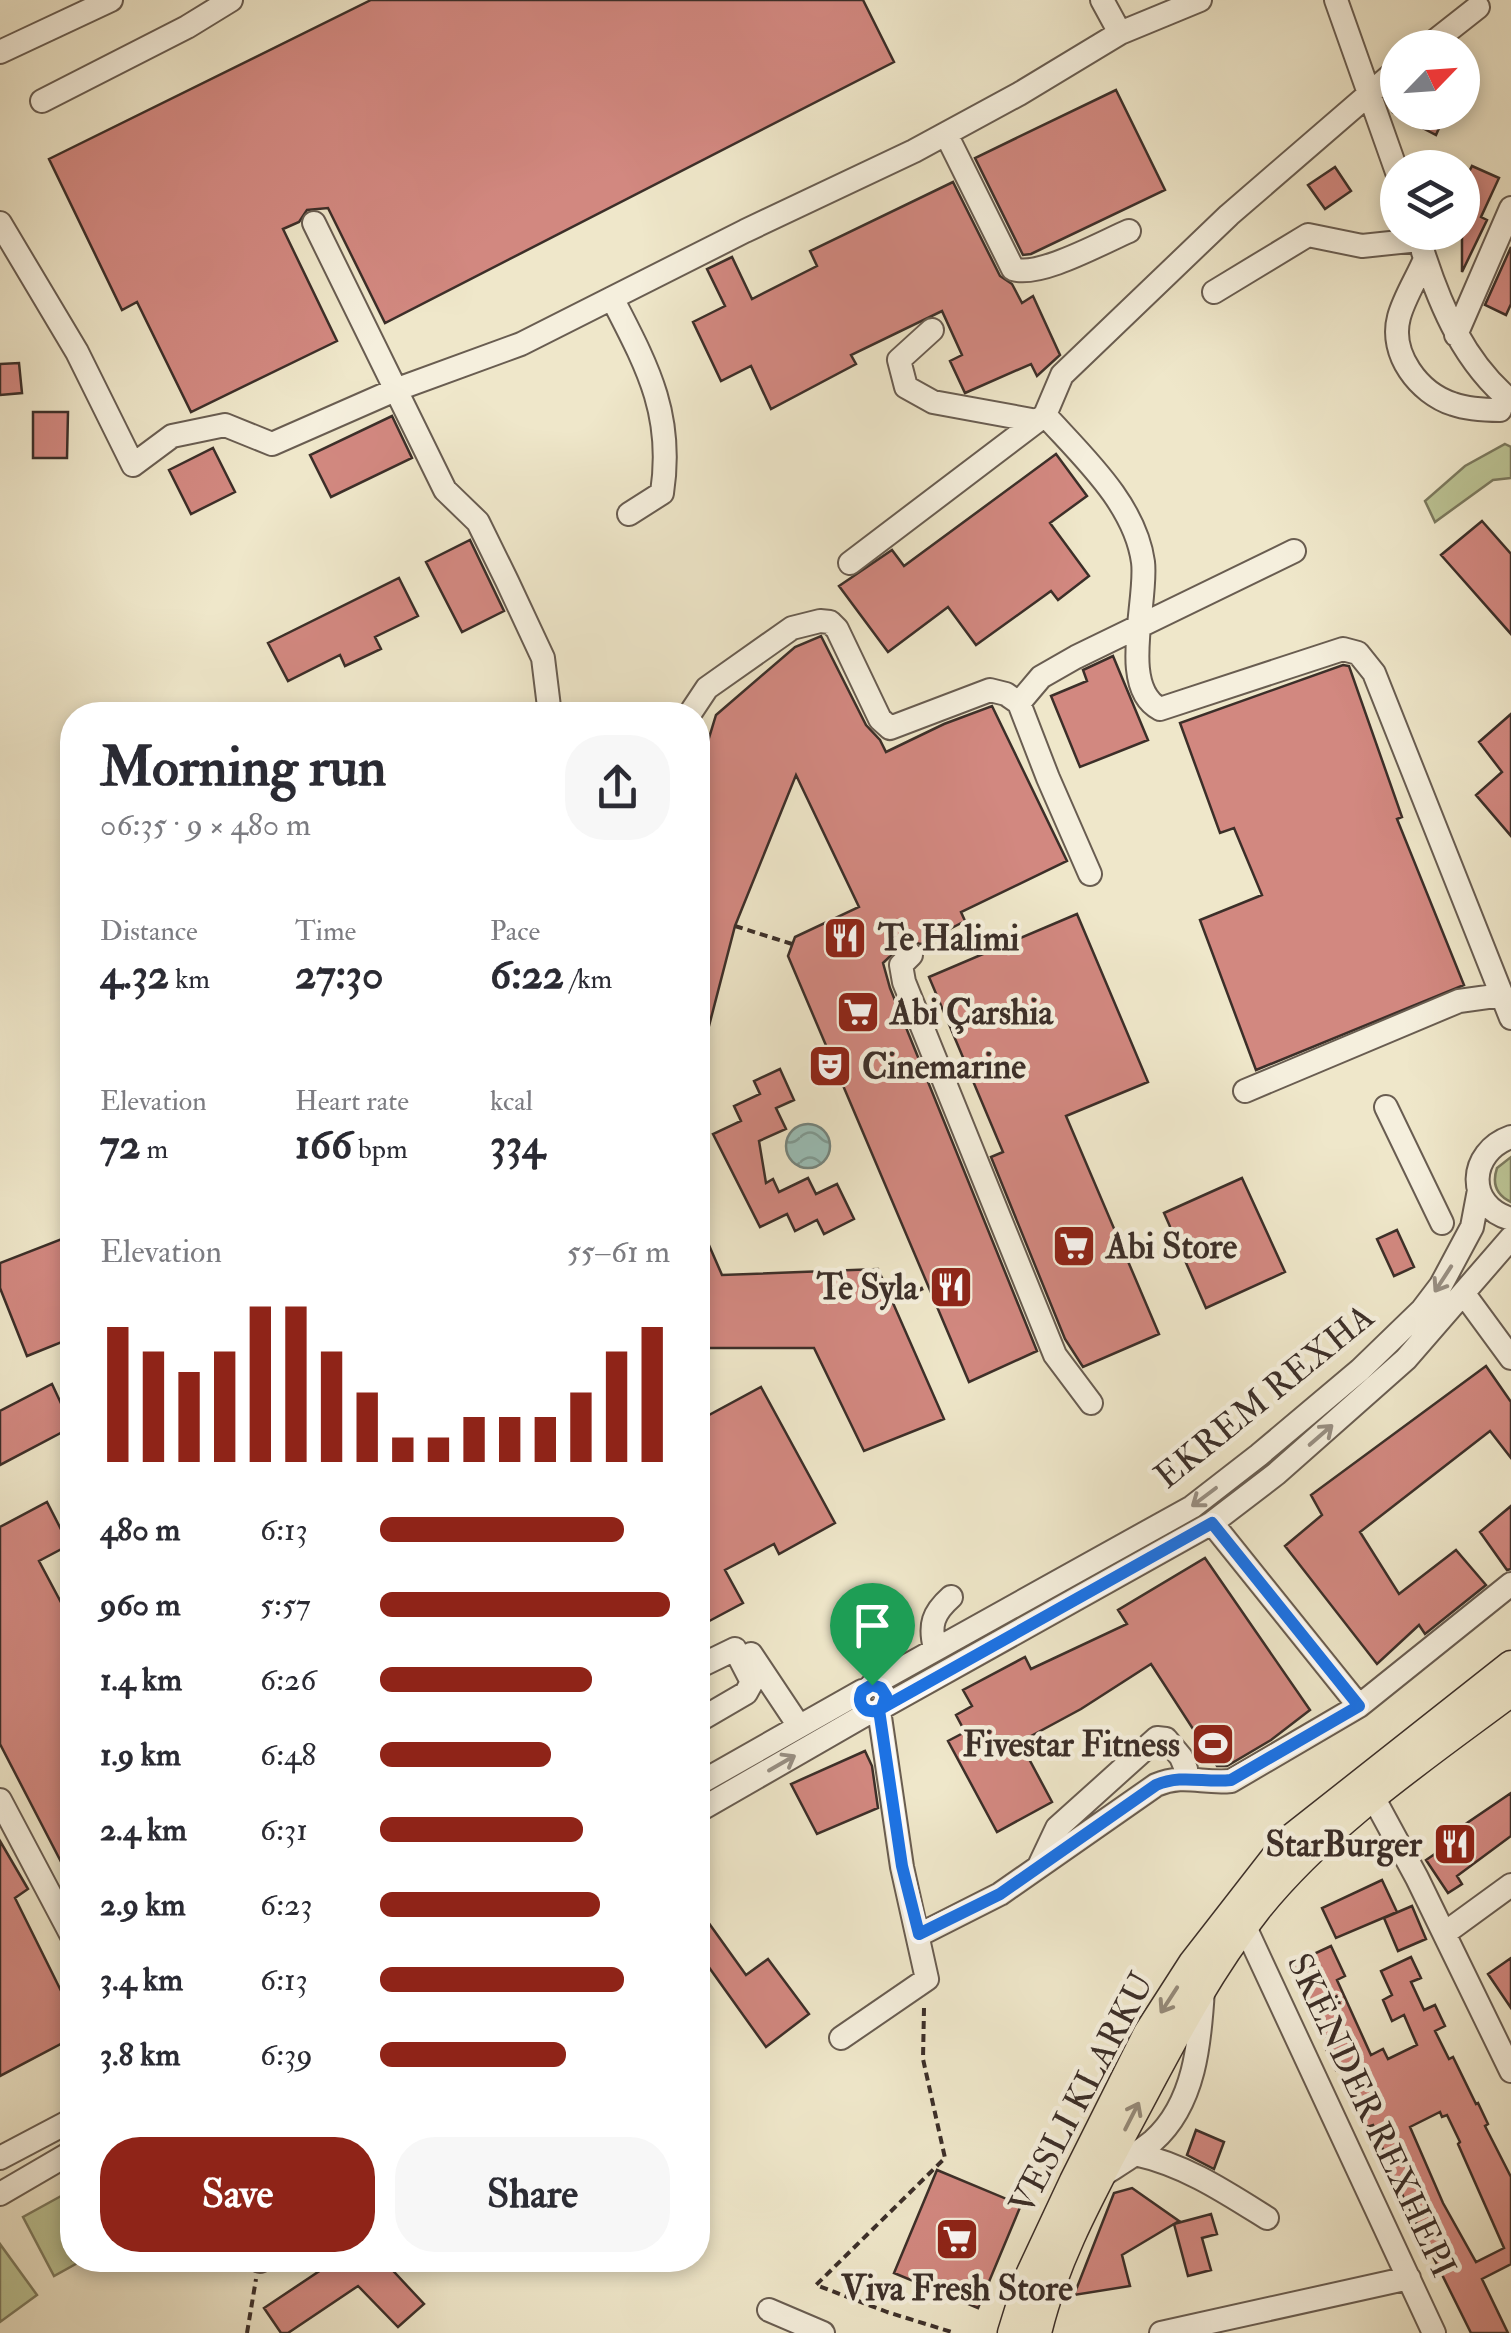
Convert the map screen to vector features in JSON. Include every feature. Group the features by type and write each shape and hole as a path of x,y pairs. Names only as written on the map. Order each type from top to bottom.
{"main road":[{"name":"VESLI KLARKU","path":"1037,2333 1052,2278 1171,2038 1245,1927 1369,1788 1511,1665"},
{"name":"VESLI KLARKU","path":"1012,2333 1030,2275 1148,2033 1193,1963 1288,1840 1511,1692"}],"street":[{"path":"0,52 112,0"},
{"path":"42,102 231,0"},
{"path":"1102,0 1120,33"},
{"path":"0,223 77,352 133,465 172,436 225,425 272,444 394,390 521,344 946,134 1120,33 1200,0"},
{"path":"1336,0 1390,150"},
{"path":"1449,30 1478,7"},
{"path":"850,563 1041,418 1062,375 1229,215 1380,82"},
{"path":"946,134 1014,268 1024,272 1045,266 1130,232"},
{"path":"1456,336 1511,208"},
{"path":"314,223 445,490 478,522 507,580 543,658 548,702"},
{"path":"1214,292 1308,234 1362,246 1380,245"},
{"path":"1418,250 1398,319 1402,355 1410,372 1427,390 1453,404 1505,406"},
{"path":"1422,250 1456,336 1505,406"},
{"path":"612,298 651,374 668,456 662,492 629,514"},
{"path":"932,330 899,360 906,388 933,402 1041,418 1103,480 1136,533 1144,565 1136,667 1148,701 1160,709 1343,649 1358,653 1374,673 1500,965 1502,996 1511,1018"},
{"path":"1019,703 1041,677 1294,551"},
{"path":"698,702 707,688 792,628 820,622 830,622 837,629 880,719 890,728 990,690 1006,694 1019,703 1090,874"},
{"path":"911,954 901,965 904,982 1055,1355 1091,1404"},
{"path":"1246,1091 1459,1001 1502,996"},
{"path":"1386,1107 1442,1223"},
{"name":"EKREM REXHA","path":"710,1777 799,1726 873,1701 935,1648 1192,1506 1360,1370 1422,1310 1441,1285 1472,1227 1480,1162 1488,1150 1511,1137"},
{"path":"1478,1190 1493,1211 1511,1219"},
{"name":"EKREM REXHA","path":"710,1803 873,1701 1212,1523 1276,1474 1374,1389 1434,1330 1511,1238"},
{"path":"1464,1294 1511,1358"},
{"path":"1212,1523 1359,1706"},
{"path":"919,1934 1000,1894 1156,1785 1184,1777 1207,1783 1231,1780 1359,1706 1511,1584"},
{"path":"935,1648 932,1621 938,1609 952,1597"},
{"path":"710,1661 735,1649 749,1651 799,1726"},
{"path":"710,1713 750,1688 752,1682 735,1649"},
{"path":"842,2038 927,1979 873,1701"},
{"path":"1038,1868 1056,1828 1157,1738 1166,1739 1181,1757 1186,1769 1184,1777"},
{"path":"1369,1788 1511,2071"},
{"path":"0,1800 60,1913"},
{"path":"1444,1933 1511,1885"},
{"name":"SKËNDER REXHEPI","path":"1245,1927 1434,2333"},
{"path":"1101,2176 1136,2154 1168,2124 1183,2099 1200,2032 1204,1987"},
{"path":"0,2158 60,2126"},
{"path":"1136,2154 1194,2172 1267,2218"},
{"path":"0,2194 60,2159"},
{"path":"1161,2333 1219,2326 1409,2278"},
{"path":"769,2310 823,2333"}],"path":[{"path":"735,926 792,944"},
{"path":"892,1302 928,1286"},
{"path":"927,1979 923,2059 945,2158 816,2285 954,2333"},
{"path":"247,2333 258,2272"}],"green space":[{"path":"1505,444 1511,447 1511,478 1493,480 1435,522 1425,501 1465,466"},
{"path":"1511,1157 1511,1202 1496,1188 1495,1179 1497,1168"},
{"path":"60,2197 61,2272 54,2276 23,2217"},
{"path":"0,2244 37,2295 0,2322"}],"water":[{"path":"808,1124 823,1131 830,1146 823,1161 808,1168 793,1161 786,1146 793,1131"}],"building":[{"path":"371,0 863,0 894,62 385,323 328,208 307,210 299,222 283,229 337,341 191,412 137,302 122,310 49,159"},
{"path":"1116,90 1165,190 1023,255 975,158"},
{"path":"1335,167 1351,191 1325,209 1308,185"},
{"path":"1480,170 1499,178 1481,217 1487,220 1480,235"},
{"path":"953,182 1000,276 1012,284 1022,303 1033,296 1060,355 1037,376 1031,364 965,393 950,361 962,355 942,311 851,355 856,364 771,409 751,366 721,381 693,322 725,306 707,269 732,257 752,299 817,266 810,251"},
{"path":"1511,247 1511,304 1506,315 1485,305"},
{"path":"1462,250 1473,250 1462,272"},
{"path":"19,363 22,393 0,395 0,364"},
{"path":"33,412 68,412 67,458 33,458"},
{"path":"392,416 412,458 331,497 310,455"},
{"path":"213,448 235,492 191,514 169,470"},
{"path":"1056,454 1087,496 1050,523 1089,576 1058,600 1051,591 976,645 948,607 888,652 839,586 892,550 904,566"},
{"path":"1482,521 1511,554 1511,634 1441,555"},
{"path":"470,540 504,611 462,632 426,562"},
{"path":"399,578 418,616 375,637 381,649 345,666 340,655 288,681 268,643"},
{"name":"Abi Çarshia","path":"821,636 866,725 886,752 992,706 1067,861 961,912 965,921 921,944 906,941 883,963 1037,1351 969,1382 788,956 795,937 859,907 796,775 735,926 710,1022 710,735 716,715 795,647"},
{"path":"1113,656 1148,740 1080,767 1051,696 1087,681 1083,670"},
{"path":"1349,666 1402,817 1397,819 1464,985 1256,1070 1200,920 1262,895 1234,828 1220,833 1180,723"},
{"path":"1511,714 1511,836 1476,795 1502,772 1479,742"},
{"path":"1077,914 1148,1082 1066,1116 1159,1334 1083,1367 1065,1339 991,1157 1003,1152 929,977"},
{"path":"780,1069 794,1100 776,1108 786,1129 759,1141 766,1183 773,1179 779,1192 808,1178 816,1194 837,1184 854,1219 824,1234 817,1220 795,1231 787,1214 760,1227 713,1134 741,1121 734,1106 760,1094 754,1081"},
{"path":"1242,1178 1285,1272 1206,1308 1164,1213"},
{"path":"1397,1230 1414,1267 1394,1276 1377,1239"},
{"path":"60,1240 60,1343 27,1356 0,1288 0,1263"},
{"path":"710,1248 722,1275 878,1269 944,1419 864,1451 814,1348 710,1348"},
{"path":"1486,1366 1511,1402 1511,1458 1490,1431 1360,1532 1399,1594 1456,1550 1486,1585 1425,1634 1419,1625 1377,1664 1285,1546 1322,1515 1311,1495"},
{"path":"52,1384 60,1401 60,1433 0,1465 0,1411"},
{"path":"761,1387 835,1523 779,1554 774,1544 725,1570 743,1603 710,1621 710,1415"},
{"path":"47,1502 60,1527 60,1550 39,1561 60,1600 60,1860 0,1744 0,1527"},
{"path":"1511,1506 1511,1569 1507,1570 1480,1532"},
{"path":"1205,1558 1310,1710 1271,1740 1227,1766 1217,1766 1151,1664 1020,1742 1052,1802 997,1832 948,1741 965,1732 956,1715 972,1706 963,1690 1025,1657 1031,1669 1127,1624 1118,1610"},
{"path":"865,1751 872,1766 878,1808 817,1834 791,1784"},
{"path":"1511,1793 1511,1836 1457,1876 1462,1884 1448,1893 1426,1860 1467,1823"},
{"path":"0,1841 28,1889 15,1898 60,1989 60,2044 0,2076"},
{"path":"1382,1880 1397,1912 1336,1938 1322,1908"},
{"path":"1412,1906 1426,1939 1398,1951 1384,1918"},
{"path":"710,1925 746,1975 768,1959 809,2014 766,2047 710,1969"},
{"path":"1331,1946 1345,1976 1337,1980 1371,2055 1383,2049 1388,2059 1417,2045 1404,2015 1392,2021 1383,2000 1392,1995 1381,1971 1411,1957 1421,1978 1411,1982 1424,2010 1435,2005 1445,2026 1435,2031 1478,2103 1511,2177 1511,2264 1482,2279 1508,2333 1471,2333 1398,2186 1373,2125 1367,2127 1360,2112 1365,2109 1345,2066 1336,2070 1326,2049 1331,2047 1292,1964","holes":["1440,2112 1442,2117 1447,2115 1460,2142 1504,2248 1476,2262 1443,2203 1410,2127"]},
{"path":"1511,1958 1511,2008 1488,1974"},
{"path":"1196,2130 1224,2142 1214,2169 1187,2155"},
{"name":"Viva Fresh Store","path":"937,2170 1021,2205 978,2308 894,2273"},
{"path":"1132,2188 1179,2221 1122,2255 1130,2286 1074,2295 1114,2193"},
{"path":"1211,2214 1217,2234 1202,2238 1211,2270 1188,2276 1174,2224"},
{"path":"318,2272 394,2272 424,2304 398,2327 358,2286 288,2333 281,2333 264,2308"}],"place":[{"name":"Te Halimi","path":"845,938"},
{"name":"Abi Çarshia","path":"858,1012"},
{"name":"Cinemarine","path":"830,1066"},
{"name":"Abi Store","path":"1074,1246"},
{"name":"Te Syla","path":"951,1287"},
{"name":"Fivestar Fitness","path":"1213,1744"},
{"name":"StarBurger","path":"1455,1844"},
{"name":"Viva Fresh Store","path":"957,2239"}],"route":[{"path":"1212,1523 1359,1706 1231,1780 1207,1783 1184,1777 1156,1785 1000,1894 919,1934 902,1866 879,1710 870,1712 860,1704 862,1691 872,1685 886,1696 882,1708 1212,1523"}]}
